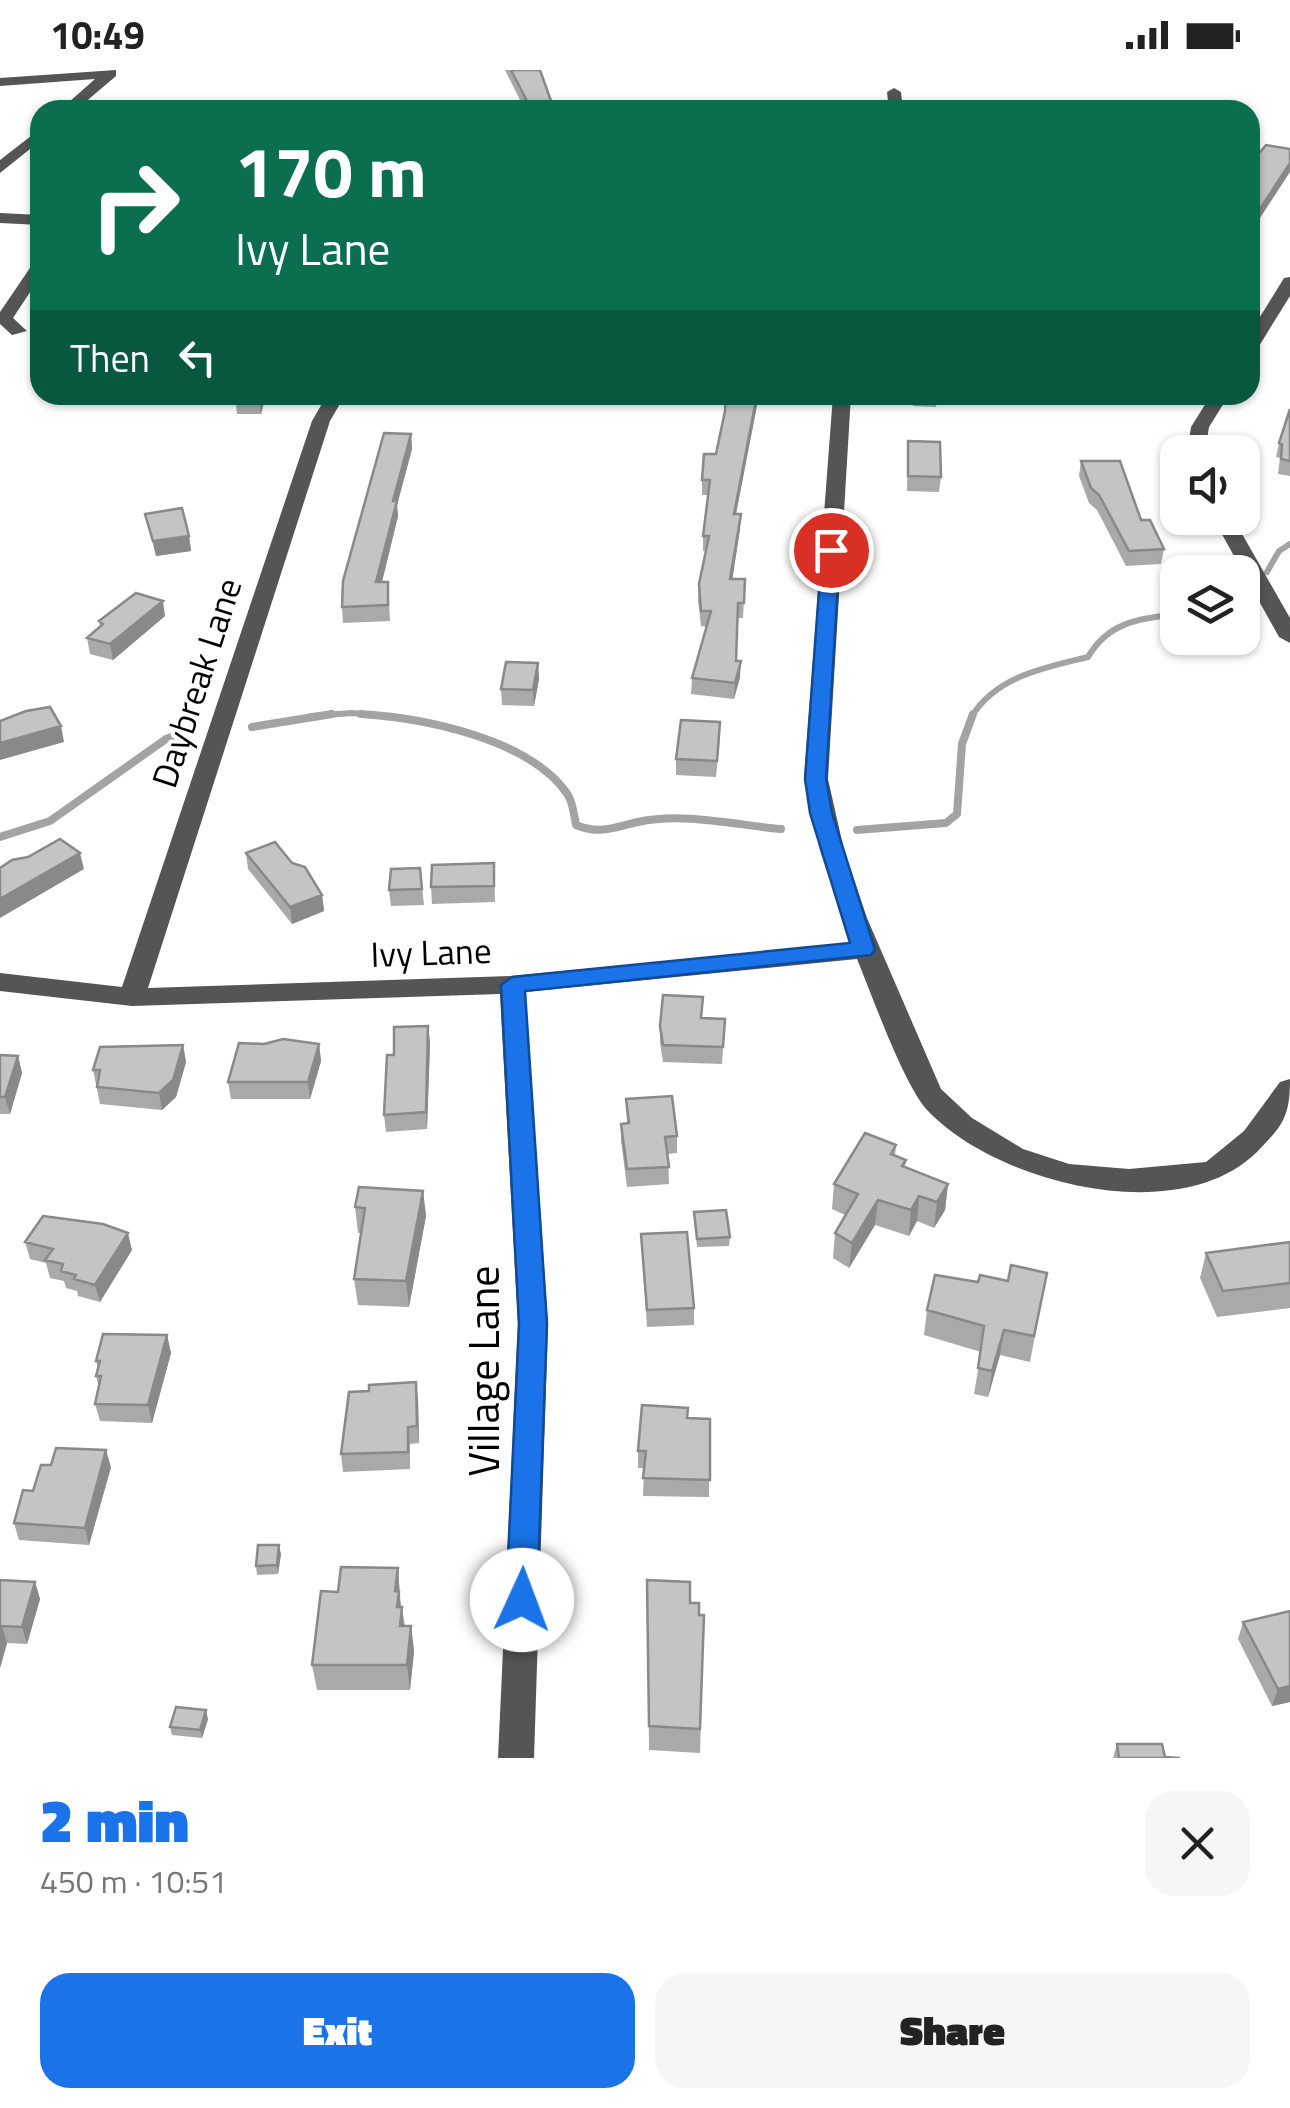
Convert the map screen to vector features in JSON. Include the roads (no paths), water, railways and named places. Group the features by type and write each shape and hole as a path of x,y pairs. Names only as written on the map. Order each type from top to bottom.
{"street":[{"path":"0,82 112,72"},
{"path":"79,100 112,72"},
{"path":"894,92 895,100"},
{"path":"0,168 30,142"},
{"path":"0,218 30,220"},
{"path":"18,331 4,318 30,280"},
{"path":"1260,331 1290,282"},
{"name":"Daybreak Lane","path":"132,997 320,421 330,405"},
{"path":"841,405 816,779 821,813 863,950 934,1102 994,1149 1074,1178 1136,1180 1210,1173 1253,1138 1286,1101 1290,1089"},
{"path":"1199,435 1214,405"},
{"path":"1233,535 1290,637"},
{"name":"Ivy Lane","path":"0,982 132,997 512,985 863,950"},
{"name":"Village Lane","path":"512,985 533,1324 516,1758"}],"waterway":[{"path":"1267,572 1279,551 1290,544"},
{"path":"973,715 994,691 1008,683 1088,657 1116,629 1160,617"},
{"path":"327,715 332,714"},
{"path":"361,714 415,720 474,735 529,759 570,798 576,825 584,828 607,829 673,818 781,829"},
{"path":"252,727 327,715"},
{"path":"311,716 327,715"},
{"path":"327,715 386,716"},
{"path":"857,830 946,823 957,814 962,744 973,715"},
{"path":"0,837 50,821 166,739 182,733"}]}
